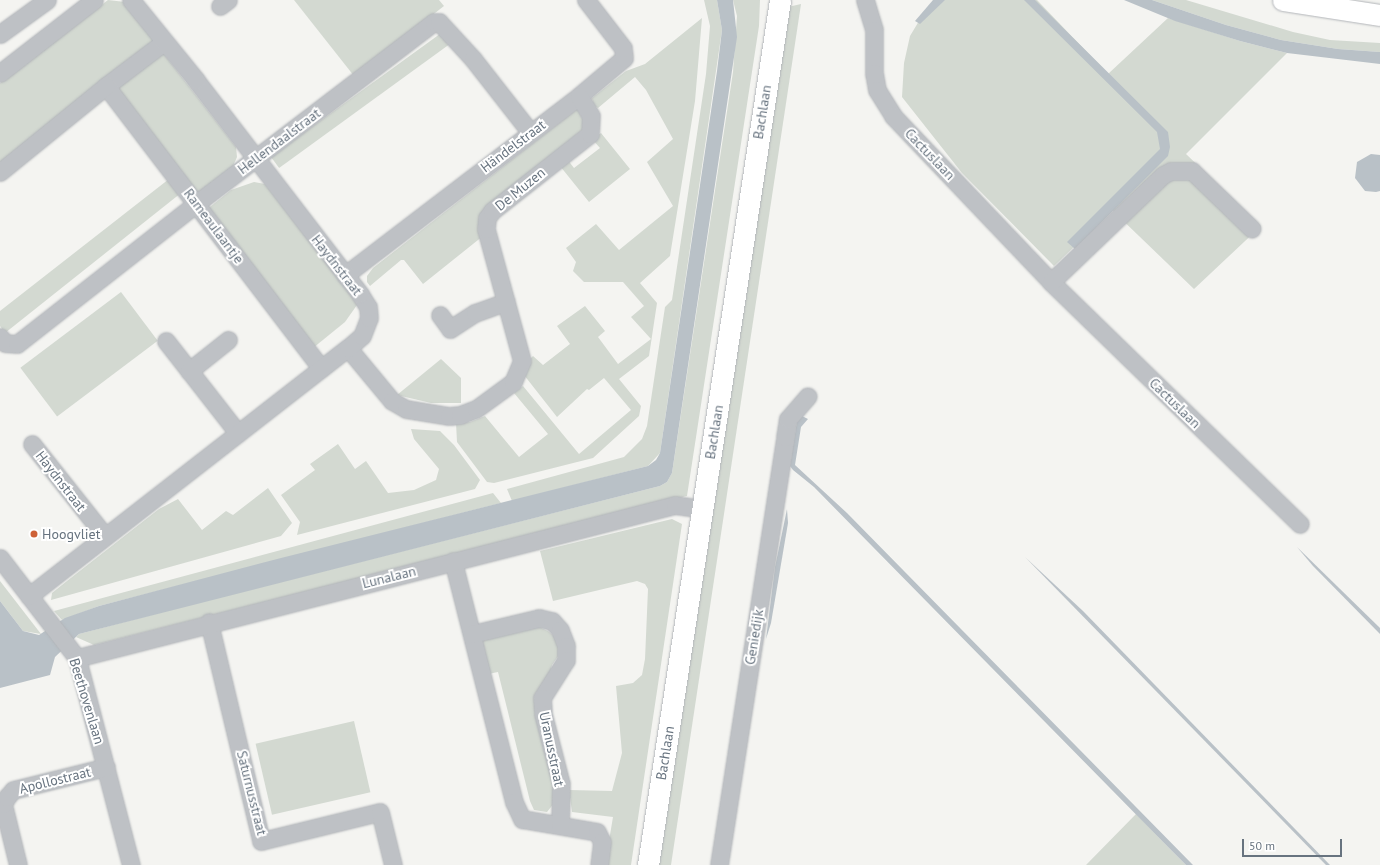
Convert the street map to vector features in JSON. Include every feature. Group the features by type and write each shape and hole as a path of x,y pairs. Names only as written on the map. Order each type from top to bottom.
{"main road":[{"name":"Bachlaan","path":"648,865 780,0"},
{"path":"1283,0 1380,15"},
{"path":"1375,0 1380,1"}],"street":[{"path":"0,34 47,0"},
{"path":"0,73 94,0"},
{"name":"Haydnstraat","path":"29,596 348,348 362,336 369,318 368,307 360,294 131,0"},
{"name":"Händelstraat","path":"345,275 579,96 624,58 623,48 586,0"},
{"name":"Cactuslaan","path":"865,0 874,30 874,73 883,103 1051,282 1300,524"},
{"name":"Hellendaalstraat","path":"3,340 17,344 197,203 425,28 439,22 530,132"},
{"path":"0,172 106,86 164,42"},
{"name":"Rameaulaantje","path":"106,86 197,203 321,368"},
{"name":"De Muzen","path":"348,348 383,392 398,406 406,409 449,416 468,413 513,382 520,370 522,361 486,229 487,218 492,211 590,134 591,116 579,96"},
{"path":"1051,282 1163,175 1171,171 1192,171 1252,228"},
{"path":"440,315 450,330 475,313 506,302"},
{"path":"189,371 228,340"},
{"path":"166,341 238,433"},
{"name":"Geniedijk","path":"719,865 788,419 808,396"},
{"name":"Haydnstraat","path":"32,444 105,536"},
{"name":"Lunalaan","path":"72,652 209,622 675,505 702,509"},
{"name":"Beethovenlaan","path":"0,558 72,652 106,767 131,865"},
{"path":"453,561 519,814 522,819 597,832 602,842 599,865"},
{"name":"Uranusstraat","path":"472,634 538,618 552,621 560,630 566,646 566,660 542,698 543,714 561,784 560,825"},
{"name":"Saturnusstraat","path":"209,622 261,841 380,812 392,865"},
{"name":"Apollostraat","path":"18,865 3,804 7,796 13,790 106,767"}],"shaded area":[{"path":"108,0 125,2 155,41 0,164 0,83"},
{"path":"294,0 439,0 444,6 354,76"},
{"path":"704,0 717,0 722,30 660,453 648,466 512,501 507,489 624,457 642,439 647,426 665,307 672,300 706,74 710,26"},
{"path":"717,0 733,0 737,37 672,473 667,482 660,486 79,634 55,657 50,675 0,688 0,601 23,631 39,635 65,618 99,606 281,558 648,466 656,460 660,453 717,71 722,30"},
{"path":"733,0 760,0 759,26 687,496 94,645 76,637 79,634 178,608 660,486 667,482 672,473 733,72 737,16"},
{"path":"933,0 945,0 920,24 915,21"},
{"path":"940,0 1037,0 1108,74 1168,18 1240,41 1287,53 1186,154 1261,226 1194,289 1112,210 1054,266 962,173 902,97 904,63 910,36 922,16"},
{"path":"1024,0 1035,0 1168,132 1170,147 1168,156 1075,249 1067,242 1160,149 1157,132"},
{"path":"1124,0 1152,0 1226,25 1281,40 1338,49 1380,52 1380,64 1287,53 1240,41 1175,21"},
{"path":"1152,0 1186,0 1293,32 1330,40 1380,43 1380,52 1338,49 1281,40 1226,25"},
{"path":"801,4 671,865 655,865 788,7"},
{"path":"702,18 695,101 670,256 640,283 657,303 649,356 619,379 641,406 639,416 593,458 494,483 487,482 457,442 456,423 470,422 485,416 519,457 548,434 514,393 523,386 579,454 631,410 604,378 589,390 587,389 557,417 524,375 528,361 533,356 543,365 570,344 557,326 585,306 605,331 598,337 618,364 651,339 631,317 644,306 623,282 584,282 573,271 576,262 566,248 596,224 619,250 673,206 647,162 673,139 646,90 635,77 598,108 593,105 592,98 626,71 645,64"},
{"path":"444,31 452,42 279,168 271,157"},
{"path":"160,49 236,147 237,157 233,166 196,199 110,89"},
{"path":"577,109 587,126 487,208 483,236 423,284 404,260 401,260 370,286 367,282 367,276 373,268"},
{"path":"601,133 630,169 589,202 560,166 567,159 574,168 600,148 592,139"},
{"path":"1371,154 1380,155 1380,191 1376,192 1365,191 1355,178 1357,162"},
{"path":"169,179 181,193 5,333 0,326 0,311"},
{"path":"254,182 265,184 352,295 357,305 345,322 313,348 205,211 231,190"},
{"path":"121,292 158,341 57,417 20,368"},
{"path":"441,359 461,378 461,403 431,403 397,395"},
{"path":"802,416 808,419 801,427 795,465 847,513 1193,865 1186,865 814,487 793,470 790,466 797,421"},
{"path":"411,429 440,431 454,445 480,480 475,489 297,535 300,522 281,495 315,470 310,464 338,444 355,469 366,461 388,493 414,490 436,480 439,469 414,439"},
{"path":"268,488 292,523 281,536 51,600 52,593 67,581 159,509 178,499 202,530 226,511 233,515"},
{"path":"493,493 501,503 99,606 62,620 54,611"},
{"path":"787,509 788,523 771,623 766,639 775,567"},
{"path":"672,519 682,524 631,865 605,865 613,817 572,812 569,790 612,791 622,753 616,686 633,683 642,675 645,659 648,589 645,584 637,581 553,601 540,551"},
{"path":"1297,547 1380,628 1380,634 1313,566"},
{"path":"1025,557 1083,611 1330,865 1326,865"},
{"path":"0,581 41,634 23,631 0,601"},
{"path":"539,627 548,631 557,639 561,652 552,665 549,677 555,802 547,812 534,810 530,801 498,672 488,674 481,639"},
{"path":"354,721 370,792 272,815 256,744"},
{"path":"1136,814 1186,865 1086,865"}],"place":[{"name":"Hoogvliet","path":"34,534"}]}
